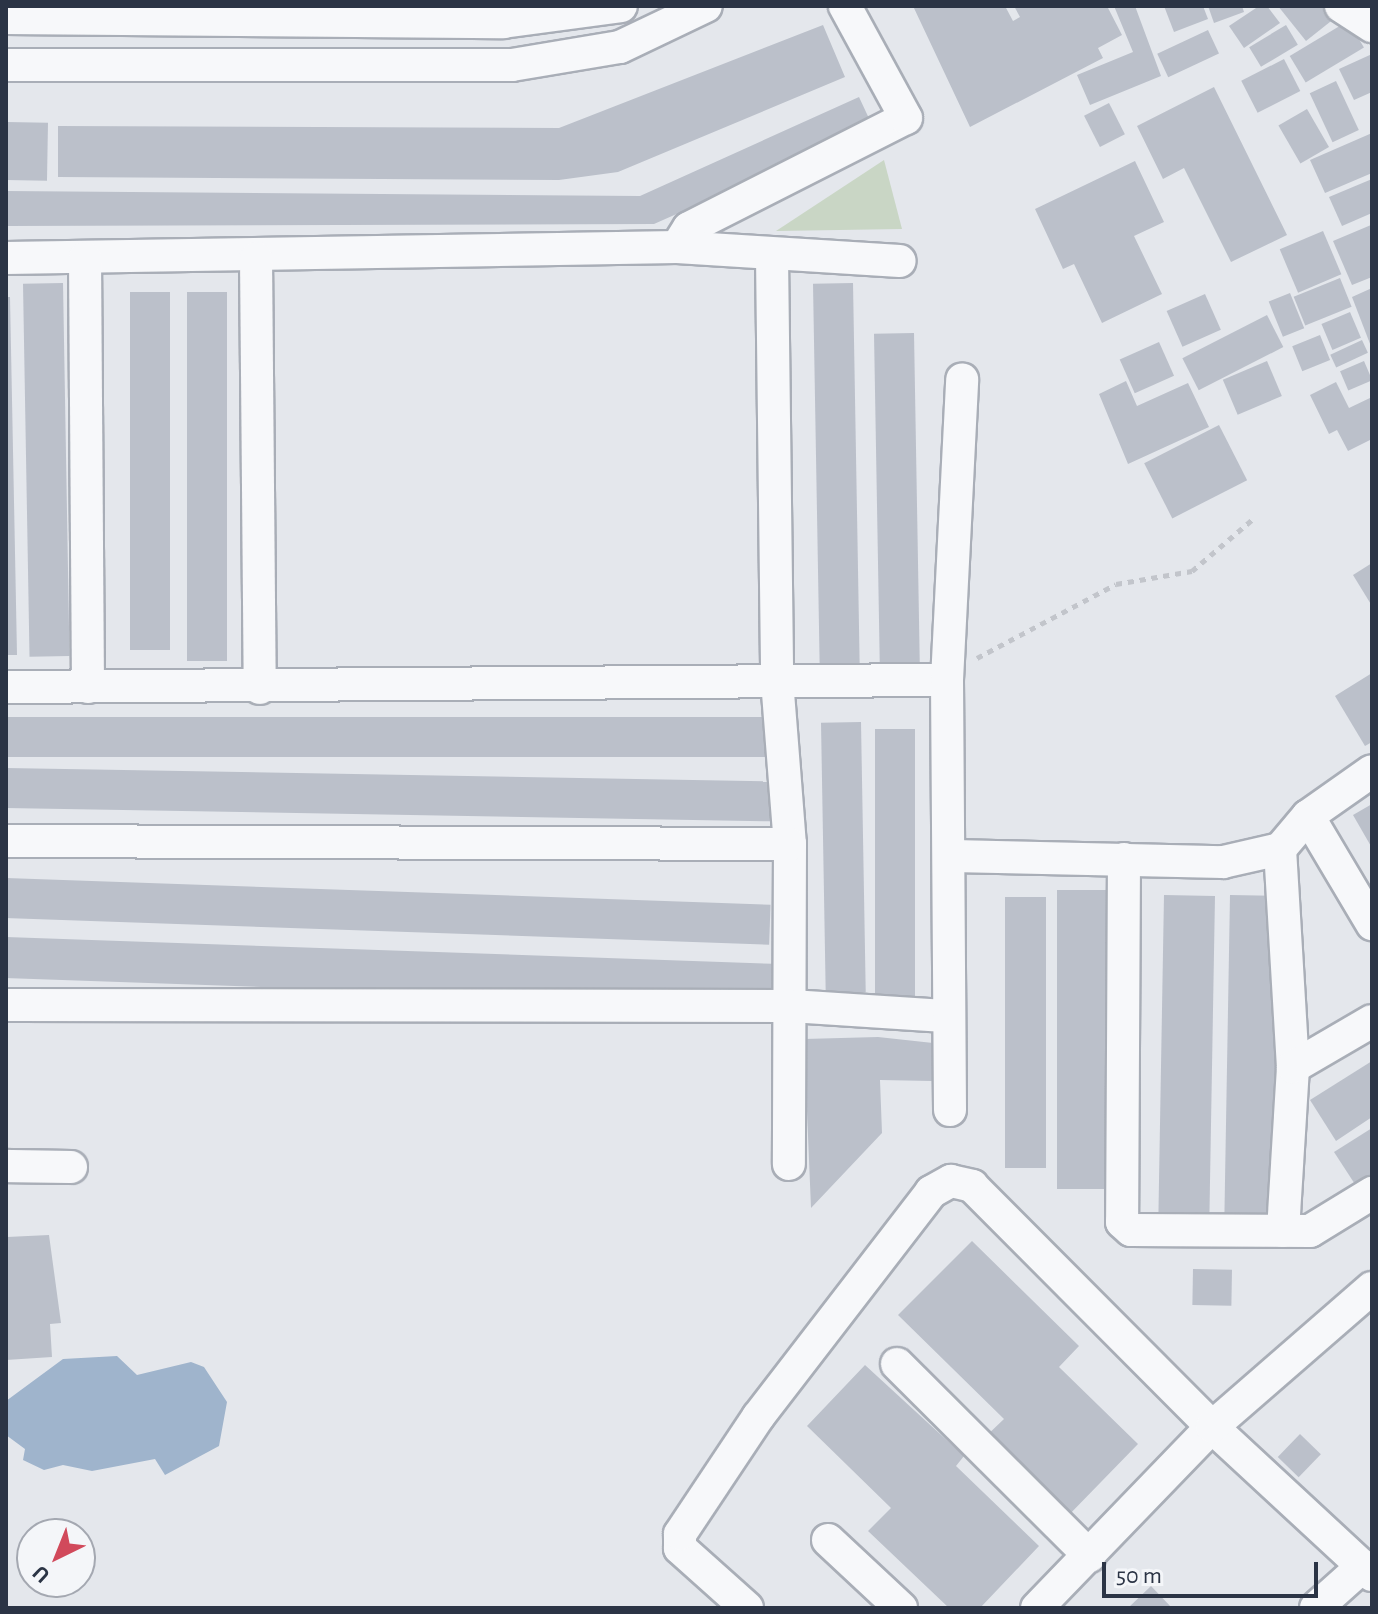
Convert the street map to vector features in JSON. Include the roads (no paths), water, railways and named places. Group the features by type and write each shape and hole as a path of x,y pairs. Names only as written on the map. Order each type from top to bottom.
{"street":[{"path":"6,18 503,22 621,6"},
{"path":"6,65 512,65 620,47 706,6"},
{"path":"677,247 689,228 906,118 845,6"},
{"path":"1341,6 1372,26"},
{"path":"6,258 256,258 677,247 772,256 900,261"},
{"path":"772,256 777,680 790,844 789,1164"},
{"path":"85,258 88,687"},
{"path":"256,258 260,688"},
{"path":"950,1110 945,1016 953,856 947,680 962,379"},
{"path":"6,687 260,688 947,680"},
{"path":"953,856 1223,862 1280,849 1308,816 1372,771"},
{"path":"1308,816 1372,924"},
{"path":"6,841 790,844"},
{"path":"1280,849 1293,1067 1283,1231"},
{"path":"1124,859 1122,1222 1131,1230 1310,1231 1372,1193"},
{"path":"6,1005 791,1006 945,1016"},
{"path":"1293,1067 1372,1021"},
{"path":"6,1166 71,1167"},
{"path":"747,1608 680,1548 680,1534 758,1417 931,1192 951,1181 972,1186 1212,1427 1367,1571 1316,1608"},
{"path":"1037,1608 1212,1427 1372,1288"},
{"path":"897,1364 1090,1556"},
{"path":"828,1540 901,1608"}],"water":[{"path":"117,1356 137,1375 191,1362 204,1367 227,1402 219,1446 165,1475 155,1459 92,1471 63,1465 44,1470 23,1460 25,1449 6,1435 6,1401 63,1359"}]}
